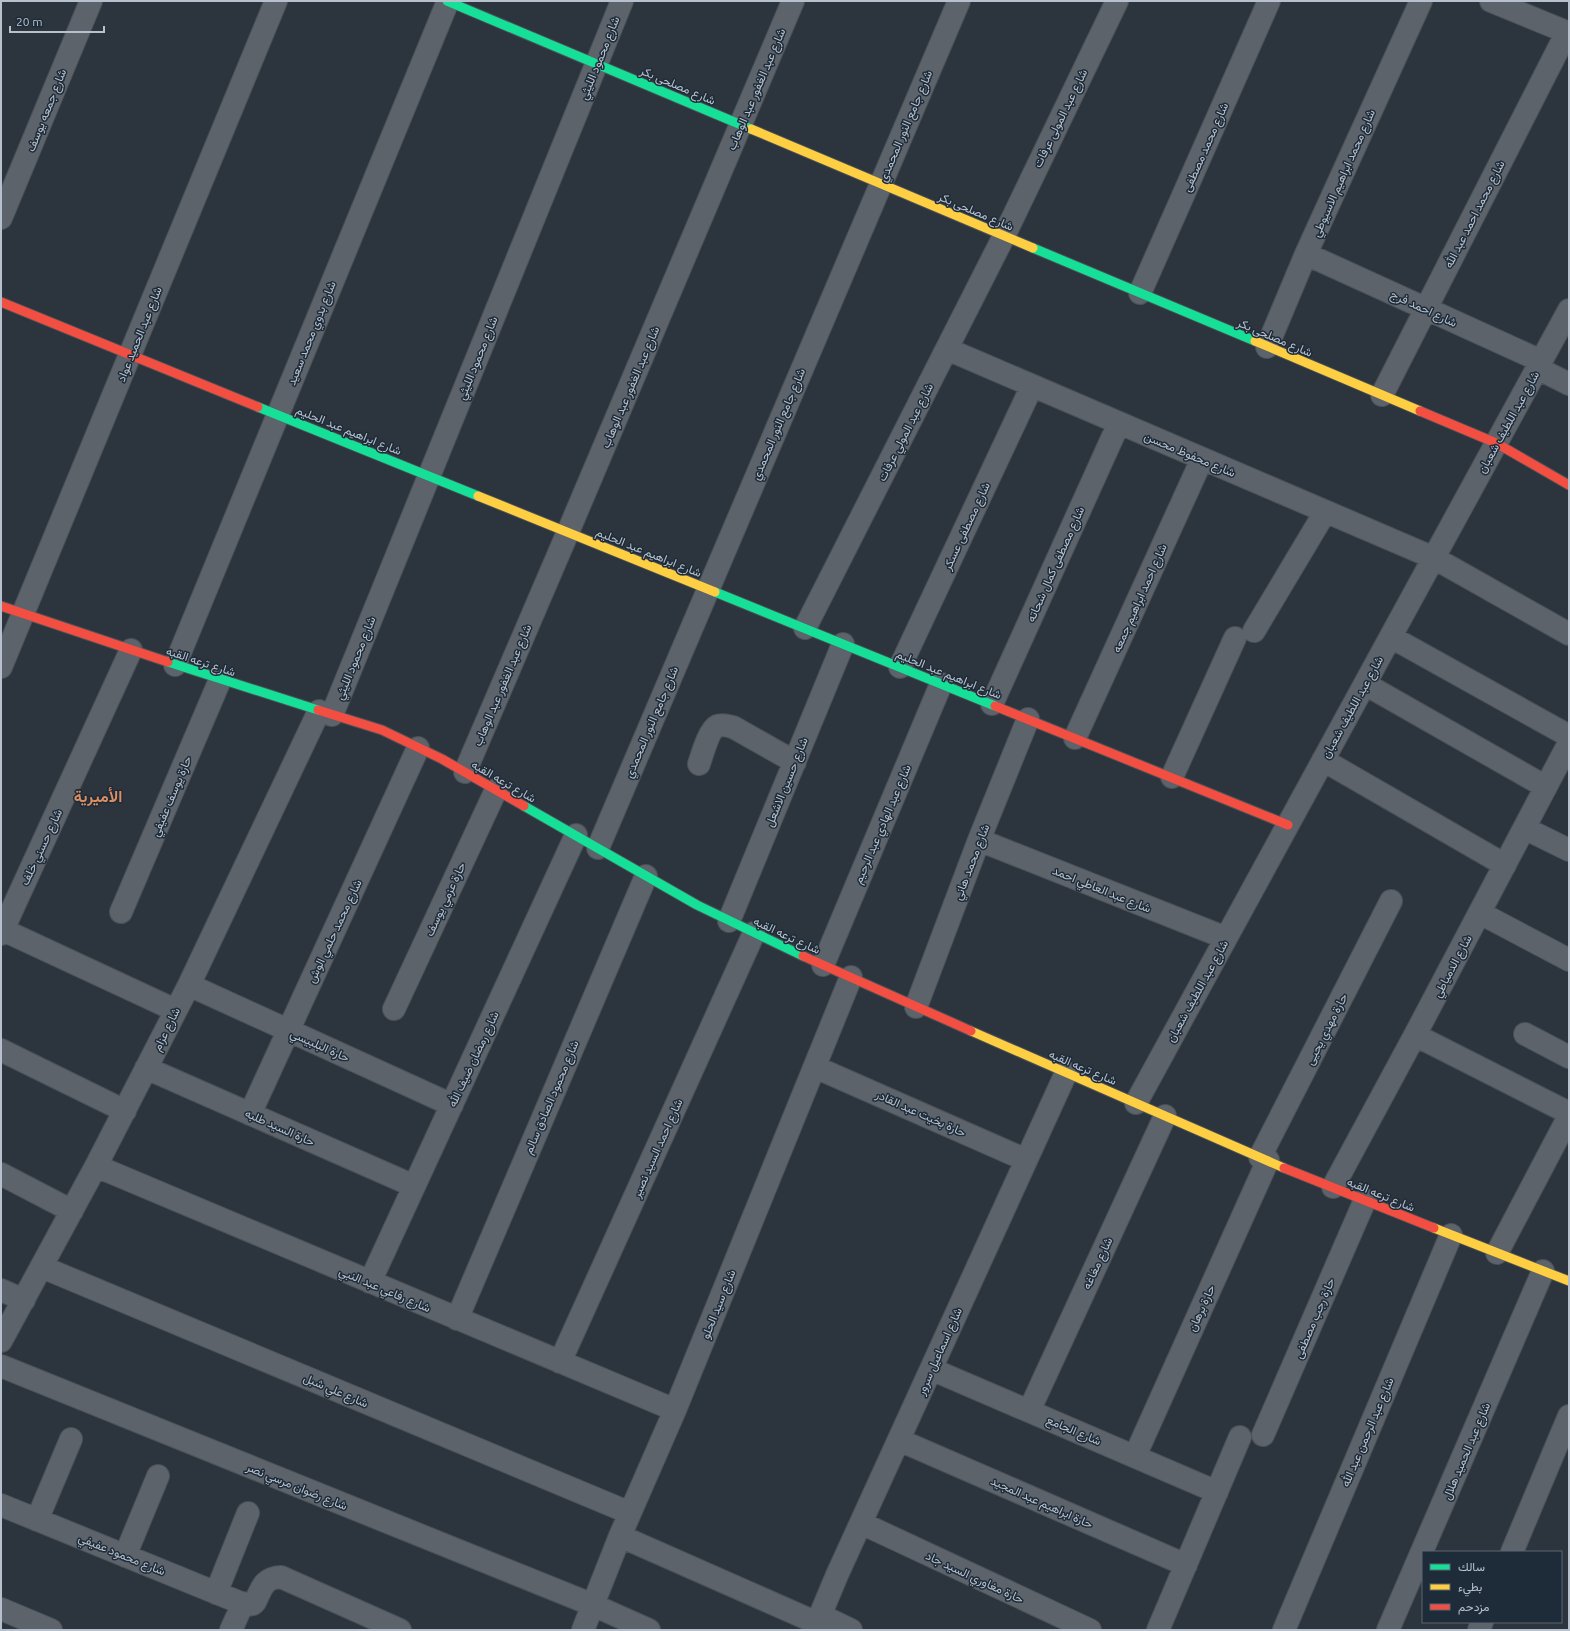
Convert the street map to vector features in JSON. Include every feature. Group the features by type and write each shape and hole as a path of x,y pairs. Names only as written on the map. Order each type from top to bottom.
{"street":[{"name":"شارع جمعه يوسف","path":"1,218 91,1"},
{"name":"شارع عبد الحميد عواد","path":"1,667 276,1"},
{"name":"شارع مصلحى بكر","path":"448,1 1496,443 1569,484"},
{"name":"شارع بدوي محمد سعيد","path":"175,665 448,1"},
{"name":"شارع محمود الليثي","path":"325,713 429,476 622,1"},
{"name":"شارع عبد الغفور عبد الوهاب","path":"465,772 793,1"},
{"name":"شارع جامع النور المحمدي","path":"598,848 959,1"},
{"name":"شارع عبد المولى عرفات","path":"1004,236 1117,1"},
{"name":"شارع محمد مصطفى","path":"1140,293 1269,1"},
{"name":"شارع محمد ابراهيم الاسيوطي","path":"1267,347 1306,254 1421,1"},
{"path":"1491,1 1568,33"},
{"name":"شارع محمد احمد عبد الله","path":"1382,395 1568,33"},
{"name":"شارع عبد المولي عرفات","path":"805,628 1004,236"},
{"name":"شارع احمد فرج","path":"1306,254 1425,309 1539,365 1569,384"},
{"name":"شارع ابراهيم عبد الحليم","path":"1,302 1288,824"},
{"name":"شارع عبد اللطيف شعبان","path":"1136,1103 1569,310"},
{"name":"شارع محفوظ محسن","path":"947,350 1434,558 1569,634"},
{"name":"شارع مصطفى عسكر","path":"900,667 1032,386"},
{"name":"شارع مصطفى كمال شحاته","path":"992,704 1119,423"},
{"name":"شارع احمد ابراهيم جمعه","path":"1075,738 1202,459"},
{"path":"1172,777 1244,634 1326,512"},
{"name":"شارع ترعه القبه","path":"1,606 220,680 382,730 465,772 697,905 754,933 851,978 1066,1073 1333,1188 1569,1281"},
{"path":"1390,637 1569,736"},
{"name":"شارع حسين الاشعل","path":"730,921 844,644"},
{"name":"شارع حسني خلف","path":"2,932 131,650"},
{"name":"حارة يوسف عفيفي","path":"121,912 220,680"},
{"name":"شارع عبد الهادي عبد الرحيم","path":"823,965 941,684"},
{"path":"1365,684 1546,787"},
{"name":"شارع عزام","path":"1,1342 125,1111 325,713"},
{"name":"شارع محمد هاني","path":"916,1006 979,840 1028,719"},
{"path":"698,764 712,730 717,726 724,725 733,727 795,762"},
{"name":"شارع الدمياطي","path":"1333,1188 1569,743"},
{"name":"شارع محمد حلمي الوش","path":"250,1114 418,748"},
{"path":"1323,760 1505,865"},
{"name":"حارة عزمي يوسف","path":"394,1009 496,790"},
{"path":"1524,828 1569,850"},
{"name":"شارع رمضان ضيف الله","path":"370,1282 576,835"},
{"name":"شارع عبد العاطي احمد","path":"979,840 1226,938"},
{"name":"شارع محمود الصادق سالم","path":"457,1318 646,876"},
{"name":"حارة مهدي يحيى","path":"1264,1158 1391,901"},
{"path":"1480,913 1569,960"},
{"path":"2,932 175,1010"},
{"name":"شارع احمد السيد نصير","path":"560,1362 754,933"},
{"name":"شارع سيد الحلو","path":"583,1630 620,1536 675,1410 851,978"},
{"name":"حارة البلبيسي","path":"189,985 452,1104"},
{"path":"1525,1034 1569,1057"},
{"path":"1415,1035 1569,1114 1497,1253"},
{"path":"1,1050 125,1111"},
{"name":"حارة بخيت عبد القادر","path":"815,1067 1026,1160"},
{"name":"حارة السيد طلبه","path":"146,1068 414,1186"},
{"name":"شارع اسماعيل سرور","path":"817,1623 836,1575 1066,1073"},
{"name":"شارع مغاغه","path":"1029,1411 1165,1116"},
{"name":"حارة برهان","path":"1134,1456 1264,1158"},
{"name":"شارع رفاعي عبد النبي","path":"96,1166 675,1410"},
{"path":"1,1174 72,1211"},
{"name":"حارة رجب مصطفى","path":"1263,1435 1365,1200"},
{"name":"شارع عبد الرحمن عبد الله","path":"1284,1630 1451,1234"},
{"name":"شارع علي شبل","path":"42,1267 630,1513"},
{"name":"شارع عبد الحميد هلال","path":"1422,1551 1544,1271"},
{"path":"1,1290 24,1300"},
{"name":"شارع رضوان مرسي نصر","path":"1,1366 593,1605 649,1630"},
{"name":"شارع الجامع","path":"931,1369 1216,1492"},
{"path":"1512,1551 1569,1416"},
{"path":"1158,1630 1240,1437"},
{"path":"37,1520 71,1439"},
{"name":"حارة ابراهيم عبد المجيد","path":"899,1440 1186,1565"},
{"path":"125,1556 158,1476"},
{"name":"شارع محمود عفيفي","path":"1,1505 243,1603"},
{"path":"216,1593 248,1513"},
{"name":"حارة مغاوري السيد جاد","path":"861,1523 1090,1630"},
{"path":"620,1536 817,1623 851,1630"},
{"name":"شارع عبد الحميد هلال","path":"1388,1630 1422,1552"},
{"path":"231,1630 243,1603 246,1605 252,1604 266,1581 272,1577 281,1577 400,1630"},
{"path":"1,1609 52,1630"}],"traffic: fast":[{"path":"447,1 751,129"},
{"path":"1033,248 1255,341"},
{"path":"258,407 478,496"},
{"path":"715,592 995,706"},
{"path":"168,662 318,710"},
{"path":"524,806 697,905 803,956"}],"traffic: slow":[{"path":"751,129 1033,248"},
{"path":"1255,341 1420,411"},
{"path":"478,496 715,592"},
{"path":"971,1031 1284,1168"},
{"path":"1434,1228 1569,1281"}],"traffic: jam":[{"path":"1,302 258,407"},
{"path":"1420,411 1496,443 1569,485"},
{"path":"1,606 168,662"},
{"path":"995,706 1288,825"},
{"path":"318,710 382,730 442,759 524,806"},
{"path":"803,956 971,1031"},
{"path":"1284,1168 1434,1228"}],"district":[{"name":"الأميرية","path":"98,796"}]}
